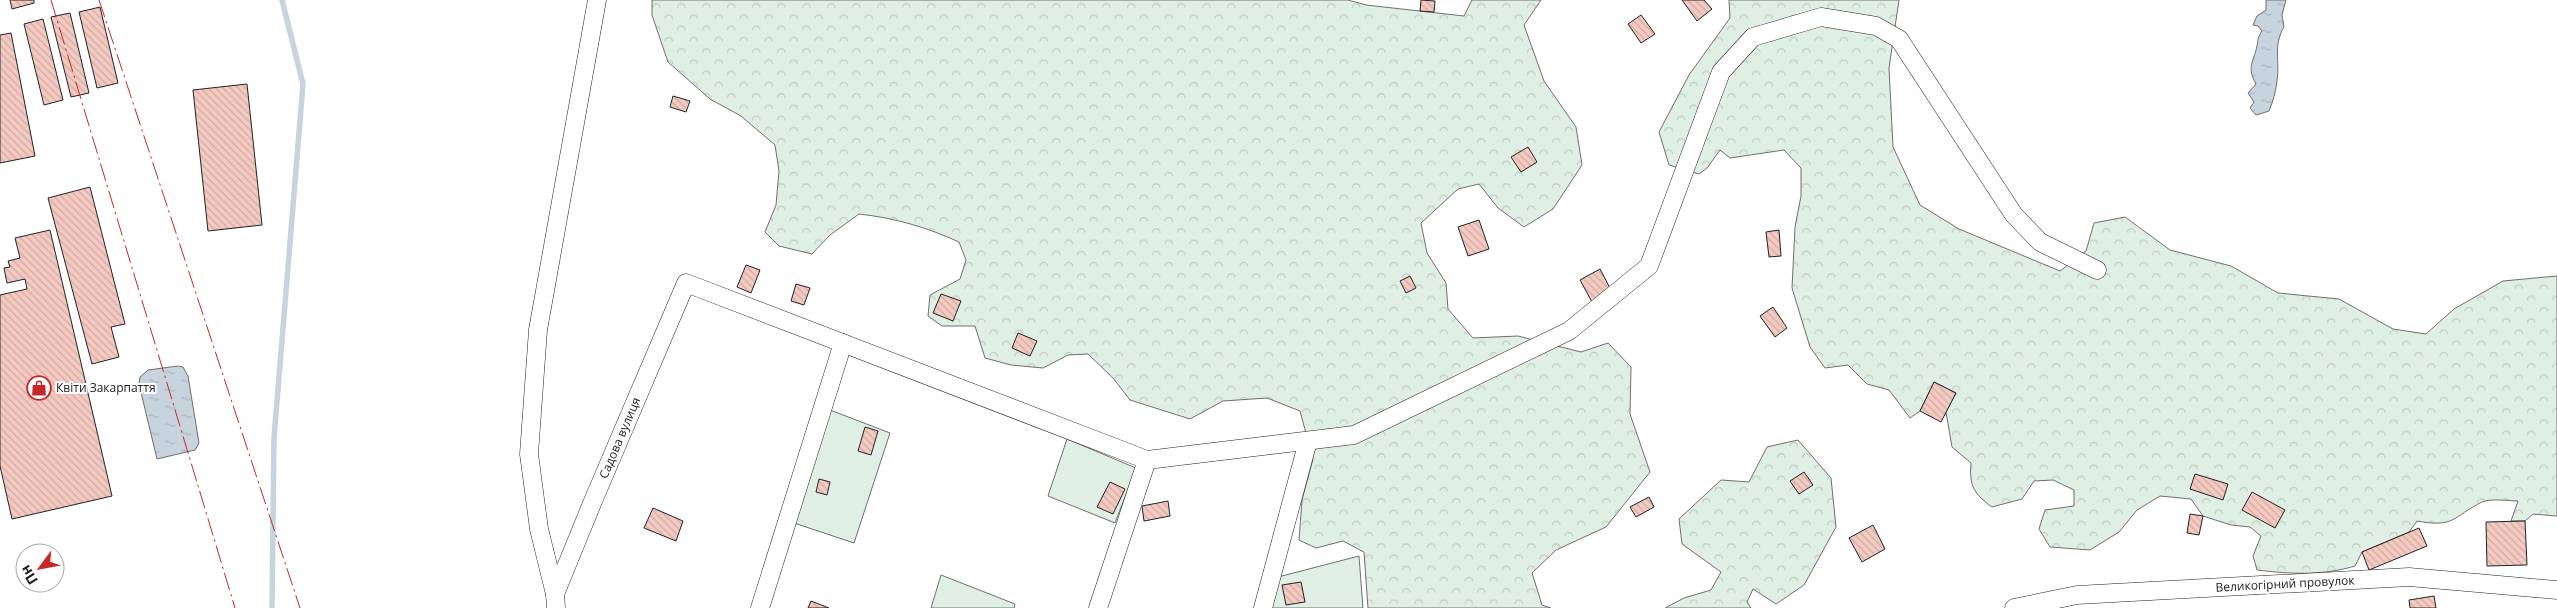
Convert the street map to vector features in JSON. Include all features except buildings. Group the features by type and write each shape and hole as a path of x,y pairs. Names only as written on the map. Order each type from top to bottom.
{"street":[{"path":"556,601 539,529 528,454 538,330 597,0"},
{"path":"760,608 843,343 1147,460 1354,435 1569,331 1649,266 1721,72 1753,38 1821,17 1876,26 1899,39 2014,216 2040,242 2097,270"},
{"name":"Садова вулиця","path":"556,601 593,500 686,283 843,343"},
{"path":"1263,608 1308,441"},
{"path":"1098,608 1147,460"},
{"name":"Великогірний провулок","path":"2014,608 2409,577 2557,590"}],"green space":[{"path":"652,0 1348,0 1366,5 1464,16 1472,0 1541,0 1524,25 1544,81 1576,127 1582,165 1553,209 1524,227 1498,208 1479,184 1458,189 1421,223 1427,253 1446,283 1448,309 1473,338 1518,336 1581,352 1608,343 1631,367 1630,414 1650,472 1606,527 1556,550 1532,573 1542,605 1551,608 1368,608 1364,552 1343,541 1316,548 1299,540 1302,500 1313,459 1300,411 1267,398 1223,401 1190,419 1130,400 1113,378 1088,354 1068,355 1043,368 1011,365 985,358 975,326 942,326 928,316 930,295 960,279 966,260 959,242 935,232 898,221 859,214 830,235 812,254 779,246 765,232 776,205 779,171 775,145 741,116 710,99 668,62 652,15"},
{"path":"1729,0 1899,0 1889,68 1893,147 1920,205 1959,229 2060,271 2086,251 2094,223 2125,217 2170,250 2231,266 2278,293 2339,299 2393,329 2426,334 2454,309 2503,281 2557,276 2557,516 2533,514 2525,521 2511,521 2518,501 2486,501 2446,522 2429,523 2417,521 2409,532 2362,552 2355,566 2318,573 2294,573 2257,570 2253,556 2261,536 2250,527 2231,525 2203,516 2191,499 2160,496 2137,510 2119,532 2090,550 2050,547 2039,529 2045,510 2074,506 2074,490 2053,480 2034,481 2022,499 1992,507 1974,489 1971,478 1971,463 1952,447 1946,412 1956,393 1934,382 1920,411 1910,418 1889,390 1867,384 1848,365 1825,368 1810,347 1792,288 1795,227 1801,196 1801,168 1784,150 1730,158 1720,150 1707,168 1699,174 1669,165 1659,132 1689,75 1730,18"},
{"path":"830,410 890,433 854,543 794,523"},
{"path":"1067,439 1136,468 1115,523 1048,496"},
{"path":"1798,440 1831,478 1836,527 1804,585 1776,604 1753,589 1747,602 1751,608 1665,608 1684,598 1711,590 1721,572 1682,544 1679,519 1721,480 1749,482 1767,447"},
{"path":"1359,556 1363,608 1269,608 1278,577"},
{"path":"941,575 1015,604 1014,608 931,608"}],"water":[{"path":"2266,0 2286,0 2282,15 2284,27 2279,40 2278,74 2273,100 2269,111 2256,115 2250,108 2254,102 2248,93 2256,84 2251,68 2258,38 2262,31 2258,26 2253,25 2257,16 2266,10"},
{"path":"183,367 188,376 199,443 195,450 157,459 139,384 140,377 148,370"}],"waterway":[{"path":"272,608 274,438 303,84 282,0"}],"power":[{"path":"51,0 235,608"},
{"path":"99,0 300,608"}],"place":[{"name":"Квіти Закарпаття","path":"39,388"}]}
